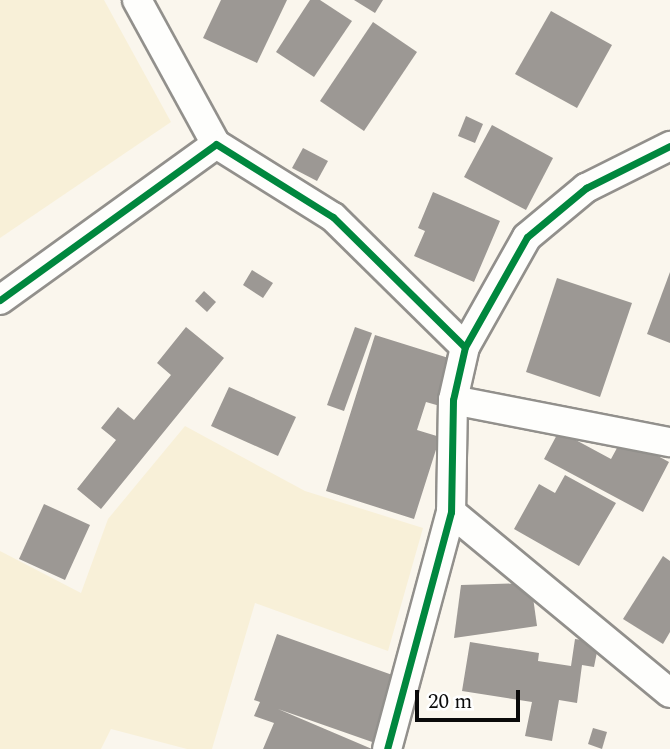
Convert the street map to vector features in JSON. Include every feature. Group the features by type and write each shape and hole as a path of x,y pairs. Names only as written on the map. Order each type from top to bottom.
{"street":[{"path":"137,0 216,144 333,217 465,347"},
{"path":"0,300 216,144"},
{"path":"387,749 451,512 453,400 465,347 527,237 586,188 670,146"},
{"path":"453,400 670,442"},
{"path":"451,512 670,693"}],"shaded area":[{"path":"0,0 104,0 171,122 0,238"},
{"path":"185,426 305,491 423,528 388,651 255,603 212,749 187,749 111,729 101,749 0,749 0,551 81,593 108,519"}],"building":[{"path":"221,0 287,0 257,63 203,38"},
{"path":"310,0 320,0 352,21 314,77 276,52"},
{"path":"354,0 383,0 375,13"},
{"path":"551,11 612,45 577,108 515,74"},
{"path":"373,22 417,52 364,131 320,101"},
{"path":"466,116 483,124 475,143 458,136"},
{"path":"492,125 553,158 526,210 464,177"},
{"path":"303,148 328,161 317,181 292,168"},
{"path":"433,192 500,221 474,282 414,256 425,231 418,228"},
{"path":"252,270 273,283 263,298 243,285"},
{"path":"670,272 670,343 647,334"},
{"path":"557,278 632,303 600,397 526,372"},
{"path":"204,291 216,302 207,312 195,301"},
{"path":"186,327 224,358 101,509 77,489 116,440 101,428 118,407 134,420 171,375 157,363"},
{"path":"355,327 372,333 344,411 327,405"},
{"path":"375,335 455,360 440,406 426,402 417,430 440,437 414,519 326,491"},
{"path":"229,387 296,417 278,456 211,426"},
{"path":"559,431 611,459 623,437 669,462 643,512 544,459"},
{"path":"565,475 616,503 579,566 514,529 539,484 555,493"},
{"path":"44,504 90,525 65,580 19,559"},
{"path":"663,556 670,561 670,632 663,644 623,619"},
{"path":"531,583 537,626 454,638 461,585"},
{"path":"277,634 398,677 375,743 278,709 372,749 263,749 274,723 254,716 260,702 254,700"},
{"path":"575,639 599,642 594,667 582,665 577,703 559,700 552,741 525,736 532,702 462,691 470,642 539,653 538,661 571,666"},
{"path":"593,728 607,732 602,749 588,744"}],"cycle path":[{"path":"0,300 216,144 333,217 465,347 453,400 451,512 387,749"},
{"path":"465,347 527,237 586,188 670,146"}]}
